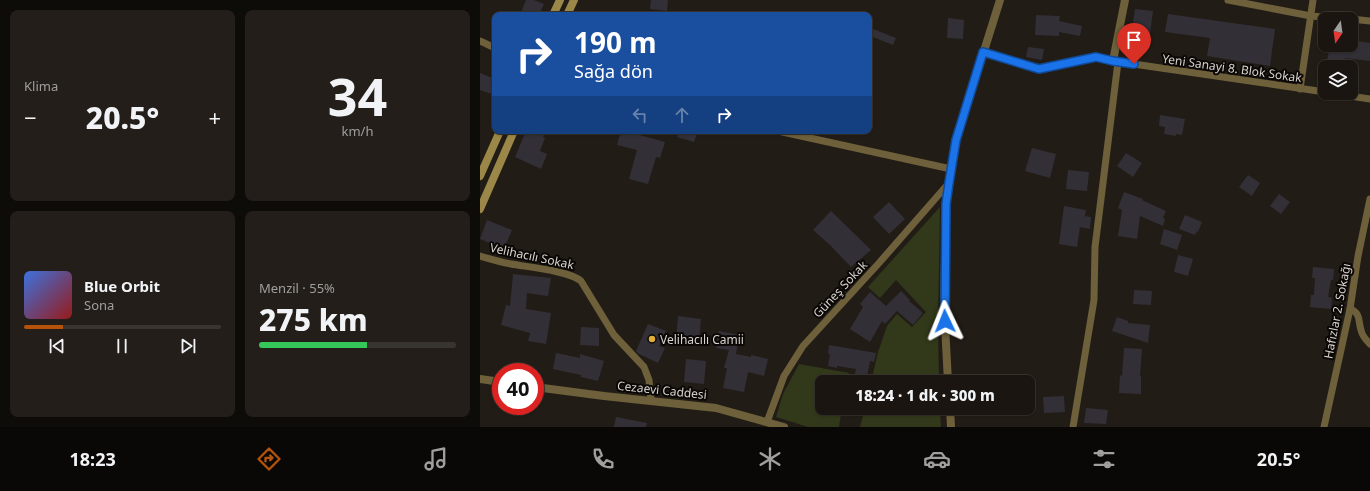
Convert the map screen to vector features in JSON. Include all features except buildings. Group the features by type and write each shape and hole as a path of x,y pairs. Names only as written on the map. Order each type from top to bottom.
{"main road":[{"path":"554,12 560,0"},
{"path":"568,12 574,0"},
{"path":"480,176 499,134"},
{"path":"480,209 513,134"}],"street":[{"path":"948,375 944,306 946,204 956,140 1000,0"},
{"path":"1072,427 1094,300 1096,240 1115,62 1124,0"},
{"path":"1228,0 1318,17"},
{"path":"1300,89 1313,0"},
{"path":"1358,20 1370,21"},
{"path":"480,41 492,47"},
{"name":"Yeni Sanayi 8. Blok Sokak","path":"983,52 1039,69 1096,57 1115,62 1318,91"},
{"path":"1358,97 1370,99"},
{"path":"792,134 951,169"},
{"name":"Güneş Sokak","path":"766,425 784,376 803,346 879,263 949,183"},
{"name":"Hafızlar 2. Sokağı","path":"1324,427 1350,309 1358,256 1370,199"},
{"name":"Velihacılı Sokak","path":"480,256 509,264 563,273 578,278 614,334 644,368 649,380 650,400"},
{"path":"1350,309 1358,315 1361,331 1370,344"},
{"path":"480,379 492,381"},
{"name":"Cezaevi Caddesi","path":"544,388 716,408 766,425 784,427"},
{"path":"950,415 951,427"}],"green space":[{"path":"940,207 938,323 939,375 873,375 878,352 887,326 897,314 912,327 926,312 896,280 880,298 868,287"},
{"path":"799,364 849,373 849,375 815,375 815,415 841,415 839,427 808,427 776,417 783,394"},
{"path":"863,415 940,415 941,427 860,427"}],"place":[{"name":"Velihacılı Camii","path":"652,339"}],"route":[{"path":"945,321 946,204 956,140 983,52 1039,69 1096,57 1134,64"}]}
